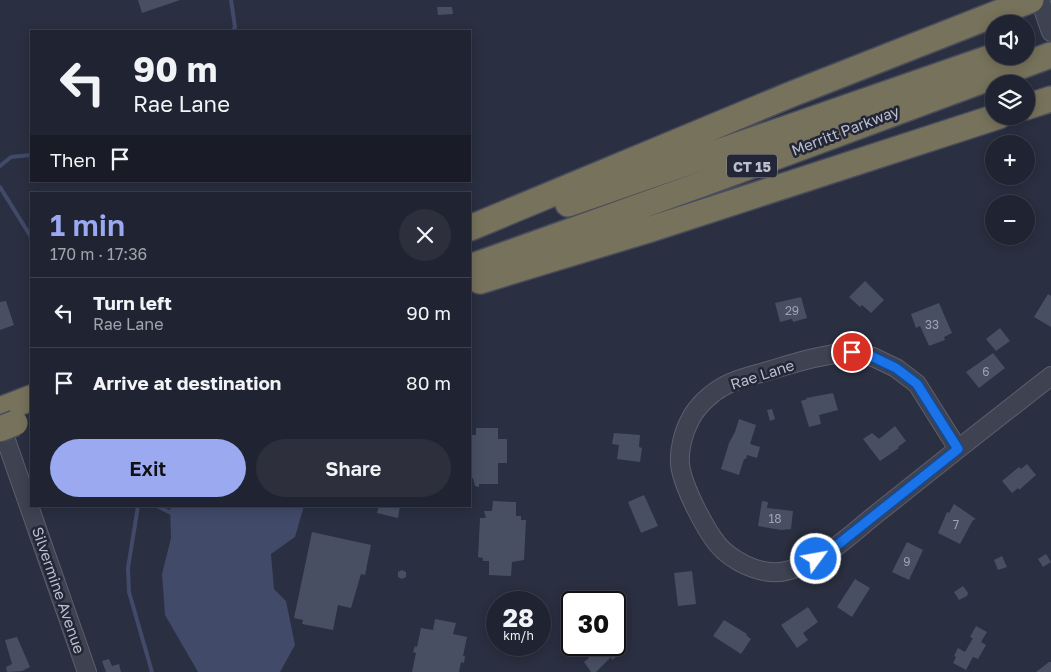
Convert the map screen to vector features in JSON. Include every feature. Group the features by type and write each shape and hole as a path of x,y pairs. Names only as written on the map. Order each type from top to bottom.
{"highway":[{"path":"471,228 792,94 1022,4"},
{"name":"Merritt Parkway","path":"1035,51 1051,37"},
{"name":"Merritt Parkway","path":"471,237 985,59"},
{"name":"Merritt Parkway","path":"471,268 696,187 1001,65"},
{"path":"471,284 651,229 985,121"}],"street":[{"path":"1040,0 1051,32"},
{"name":"Rae Lane","path":"958,449 917,384 896,368 873,357 852,352 830,353 746,377 724,386 708,398 690,420 680,449 680,465 684,483 700,516 723,550 745,565 768,573 784,572 800,568 831,550 1051,376"},
{"name":"Silvermine Avenue","path":"13,415 30,474"},
{"name":"Silvermine Avenue","path":"39,507 87,672"}],"water":[{"path":"170,507 304,507 295,537 271,554 274,589 286,601 295,645 280,672 198,672 165,615 162,574 171,538"}],"building":[{"path":"138,0 180,0 142,13"},
{"path":"437,7 452,7 453,14 438,15"},
{"path":"865,281 884,300 871,313 862,305 860,307 849,297"},
{"path":"1048,294 1051,296 1051,327 1034,317"},
{"path":"801,297 807,318 793,322 792,319 780,322 775,303"},
{"path":"6,301 14,325 0,330 0,302"},
{"path":"939,303 952,333 944,337 945,340 929,346 920,326 916,328 911,314"},
{"path":"1000,328 1010,341 996,351 986,339"},
{"path":"993,353 1005,368 979,388 966,372"},
{"path":"833,393 838,410 819,415 821,424 809,427 801,401 806,398"},
{"path":"772,409 775,419 770,421 767,410"},
{"path":"739,419 756,425 750,444 760,447 757,458 747,455 746,459 744,459 739,475 721,469"},
{"path":"895,426 906,441 880,461 863,439 872,433 879,439"},
{"path":"476,428 498,428 498,439 507,439 507,463 498,463 498,484 479,484 479,487 475,486 473,478 471,478 471,439 472,435 476,435"},
{"path":"614,433 640,435 639,447 642,448 640,462 617,459 619,445 612,444"},
{"path":"1027,464 1036,475 1019,490 1018,488 1012,493 1002,481 1019,467 1021,469"},
{"path":"644,495 658,526 641,533 628,502"},
{"path":"493,501 516,502 516,516 521,516 521,520 526,520 524,560 512,562 511,576 489,575 489,561 483,561 483,558 478,557 480,518 486,518 484,511 492,511"},
{"path":"762,501 768,502 767,508 793,511 791,529 781,530 758,526"},
{"path":"954,504 976,519 973,520 960,544 938,533 947,512 949,513"},
{"path":"379,507 400,507 398,518 377,513"},
{"path":"312,532 371,545 365,575 361,574 351,608 338,605 333,630 302,624 303,620 294,618"},
{"path":"907,542 923,550 909,580 892,572"},
{"path":"1046,554 1051,562 1043,567 1038,559"},
{"path":"1002,556 1007,567 998,570 994,560"},
{"path":"402,570 406,572 406,577 402,579 398,577 398,572"},
{"path":"692,571 696,604 678,606 674,573"},
{"path":"855,579 870,588 852,617 837,607"},
{"path":"963,586 968,593 967,596 959,600 954,592"},
{"path":"808,607 818,622 803,633 808,640 797,648 781,625"},
{"path":"435,619 456,623 453,634 467,637 463,656 465,656 464,663 461,662 459,672 412,672 416,653 413,652 415,646 417,647 421,628 433,630"},
{"path":"724,620 747,634 751,639 741,654 713,636"},
{"path":"976,626 987,632 981,642 986,645 978,659 973,657 966,670 953,663 956,657 954,656 958,648 965,652 973,638 970,637"},
{"path":"17,637 30,667 22,671 7,672 6,667 12,664 5,640"},
{"path":"587,656 617,656 612,660 611,657 596,672 591,672 584,662 589,658"},
{"path":"109,659 112,666 119,664 121,672 106,672 102,661"},
{"path":"1051,662 1051,672 1036,672"}],"waterway":[{"path":"231,0 235,27 234,30"},
{"path":"0,166 11,157 30,155"},
{"path":"0,187 30,235"},
{"path":"138,507 128,568 129,592 152,672"},
{"path":"159,507 173,514"}],"route":[{"path":"816,559 831,550 958,449 917,384 896,368 873,357 852,352"}]}
